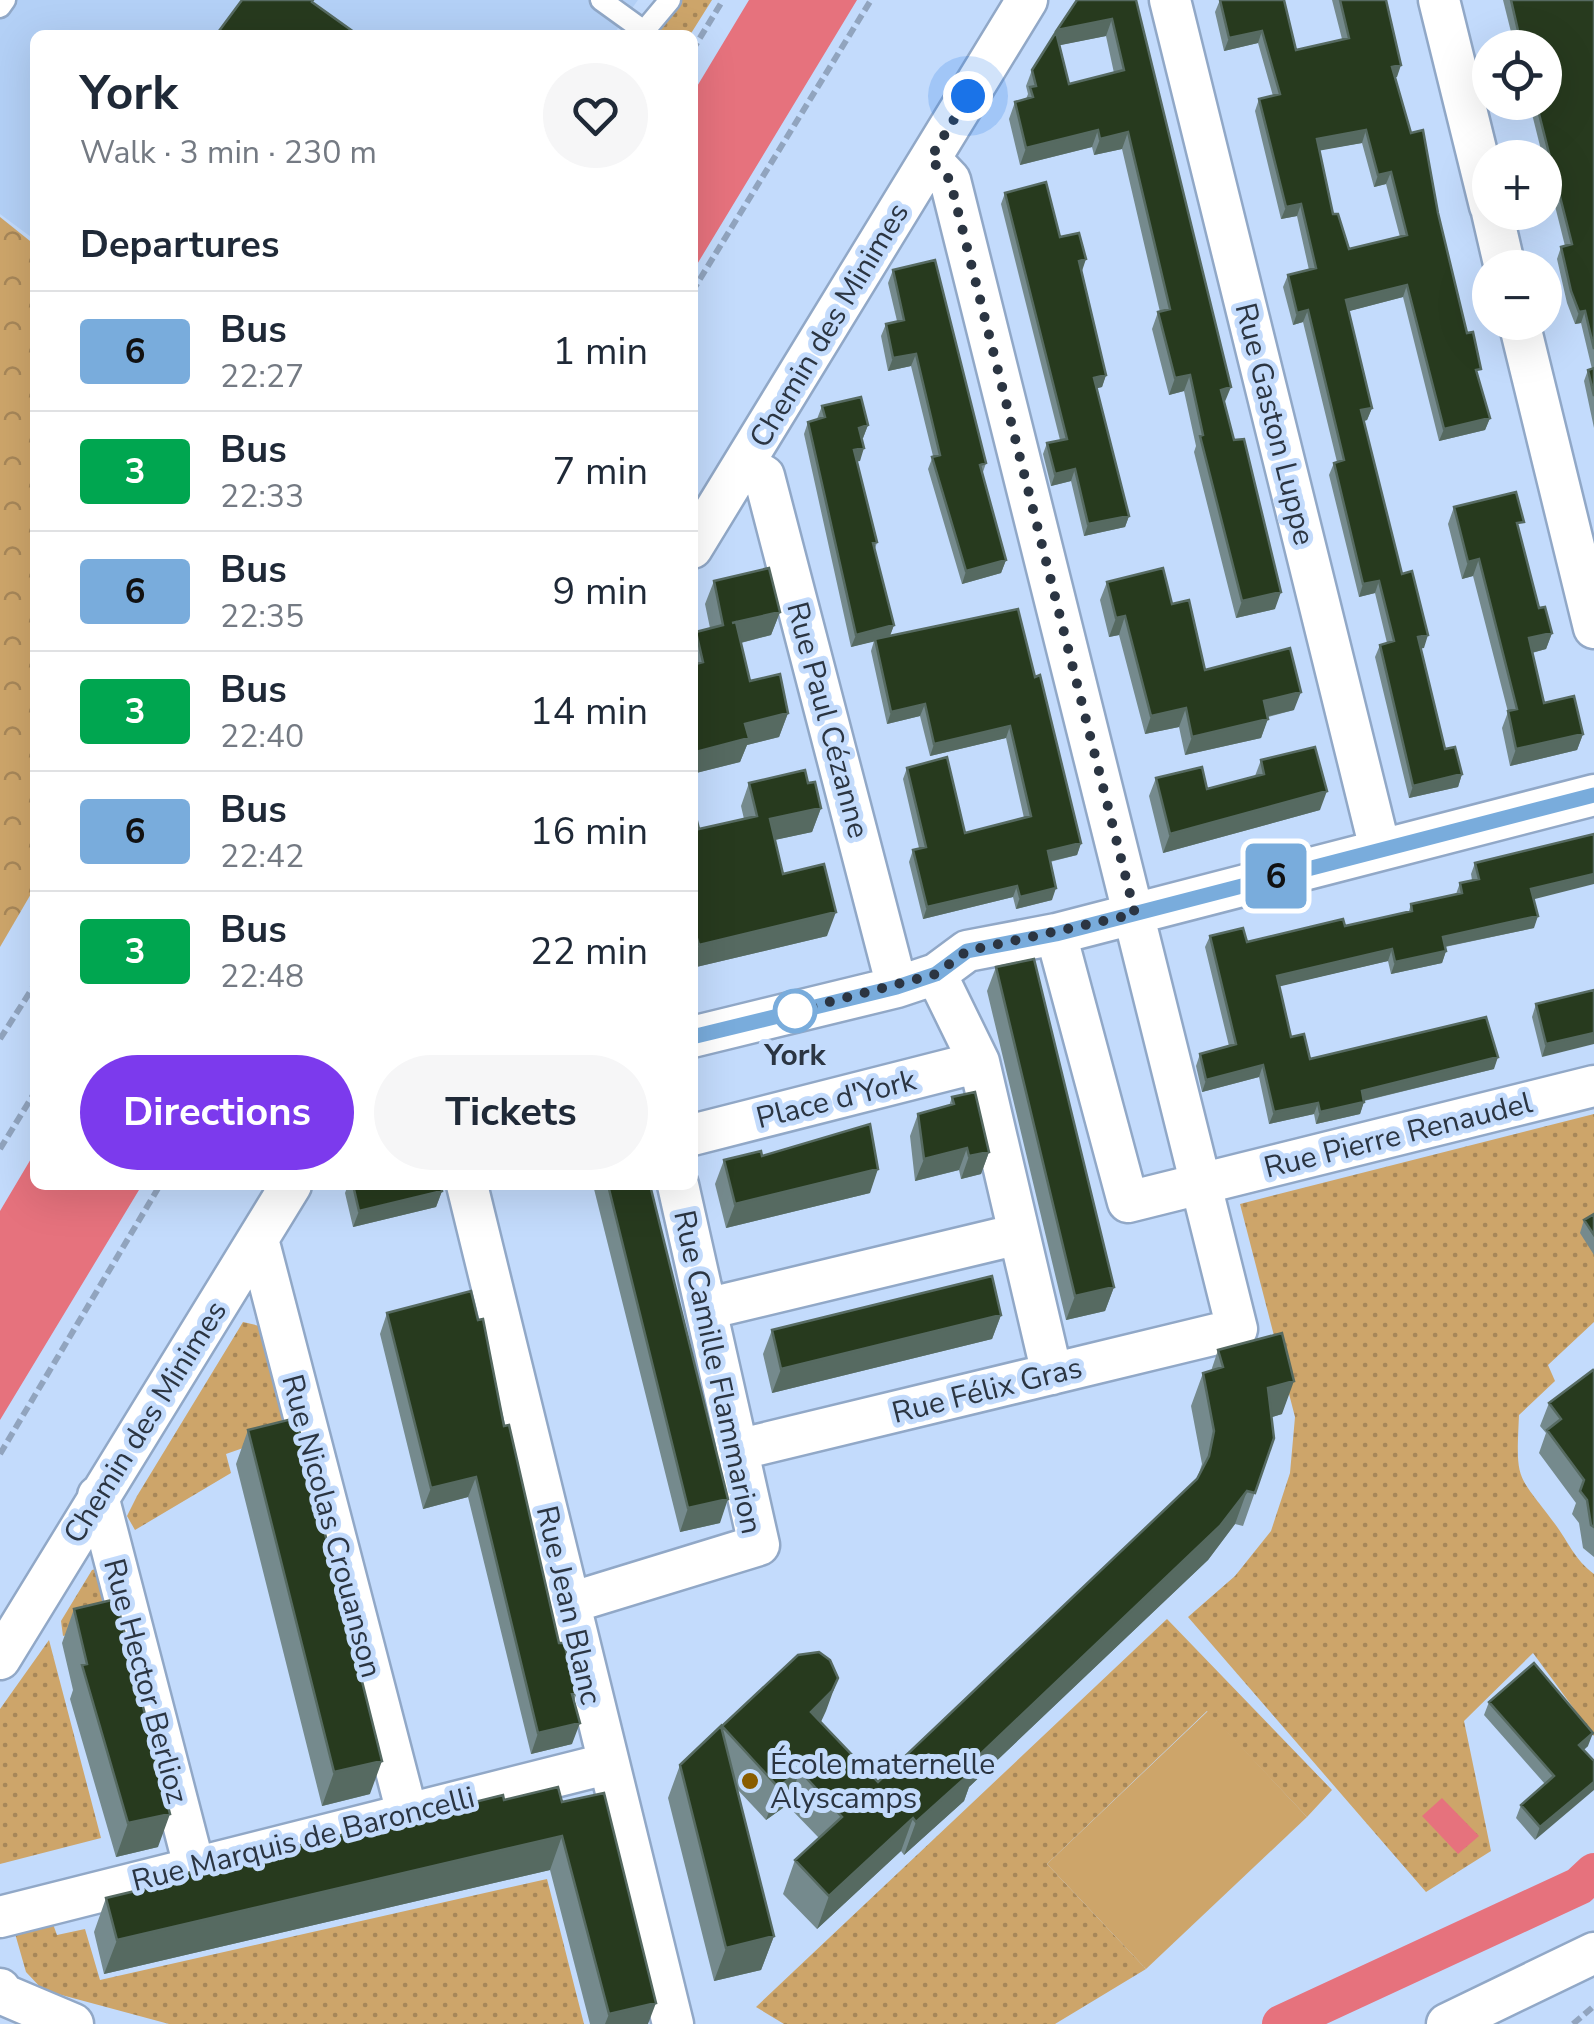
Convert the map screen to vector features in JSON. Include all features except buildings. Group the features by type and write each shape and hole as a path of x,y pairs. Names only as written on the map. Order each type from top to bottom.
{"street":[{"name":"Chemin des Minimes","path":"698,538 1027,0"},
{"name":"Rue Gaston Luppe","path":"1170,0 1380,849"},
{"path":"1440,0 1474,140"},
{"path":"930,159 950,180 1202,1184"},
{"path":"1523,340 1594,628"},
{"name":"Rue Paul Cézanne","path":"744,464 764,476 897,987"},
{"path":"698,1035 897,987 936,974 967,951 1056,934 1594,795"},
{"name":"Rue Pierre Renaudel","path":"1056,934 1128,1202 1594,1086"},
{"path":"936,974 979,1062 1052,1374"},
{"name":"Place d'York","path":"698,1134 979,1062"},
{"name":"Rue Félix Gras","path":"738,1450 1238,1329 1202,1184"},
{"name":"Chemin des Minimes","path":"0,1660 288,1190"},
{"name":"Rue Jean Blanc","path":"468,1190 606,1764 673,2024"},
{"name":"Rue Camille Flammarion","path":"570,1603 759,1545 679,1190"},
{"path":"706,1309 1019,1234"},
{"name":"Rue Nicolas Crouanson","path":"258,1239 407,1813"},
{"name":"Rue Hector Berlioz","path":"98,1496 194,1866"},
{"name":"Rue Marquis de Baroncelli","path":"0,1916 606,1764"},
{"path":"1446,2024 1594,1953"},
{"path":"0,1989 2,1994 73,2024"}],"lane":[{"path":"0,6 5,0"},
{"path":"601,0 643,30"},
{"path":"645,30 670,0"}],"path":[{"path":"698,41 723,0"},
{"path":"698,282 871,0"},
{"path":"0,1040 30,992"},
{"path":"0,1149 30,1100"},
{"path":"0,1127 10,1132"},
{"path":"0,1454 157,1190"},
{"path":"1573,2024 1594,2006"}],"shaded area":[{"path":"0,0 638,0 617,30 30,30 30,236 0,214"},
{"path":"749,0 857,0 698,263 698,85"},
{"path":"30,1160 30,1190 139,1190 0,1420 0,1211"},
{"path":"1442,1798 1479,1836 1458,1854 1422,1816"}],"green space":[{"path":"674,0 712,0 693,30 650,30"},
{"path":"0,217 30,241 30,896 0,947"},
{"path":"1594,1114 1594,1322 1548,1365 1555,1381 1519,1415 1518,1453 1526,1485 1577,1557 1594,1574 1594,1736 1533,1653 1464,1721 1491,1851 1426,1892 1188,1617 1235,1576 1271,1531 1290,1473 1295,1417 1240,1204"},
{"path":"243,1322 268,1328 291,1431 226,1454 231,1473 135,1530 127,1516 137,1496"},
{"path":"102,1567 114,1623 63,1636 61,1621 92,1570"},
{"path":"1167,1619 1332,1790 1307,1817 1207,1711 1047,1864 1146,1969 1055,2024 784,2024 756,2007"},
{"path":"49,1640 101,1838 0,1864 0,1709"},
{"path":"1208,1711 1307,1817 1146,1969 1047,1864"},
{"path":"547,1879 584,2024 169,2024 43,1990 26,1972 12,1923 50,1916 57,1935 85,1929 100,1980"}],"waterway":[{"path":"1281,2024 1579,1886 1594,1872"}],"bus line":[{"name":"6","path":"698,1036 897,987 936,974 967,951 1056,934 1594,795"}],"place":[{"name":"York","path":"795,1011"},
{"name":"École maternelle Alyscamps","path":"750,1781"}],"route":[{"path":"795,1011 936,974 967,951 1135,914 950,180 930,159 968,96"}]}
